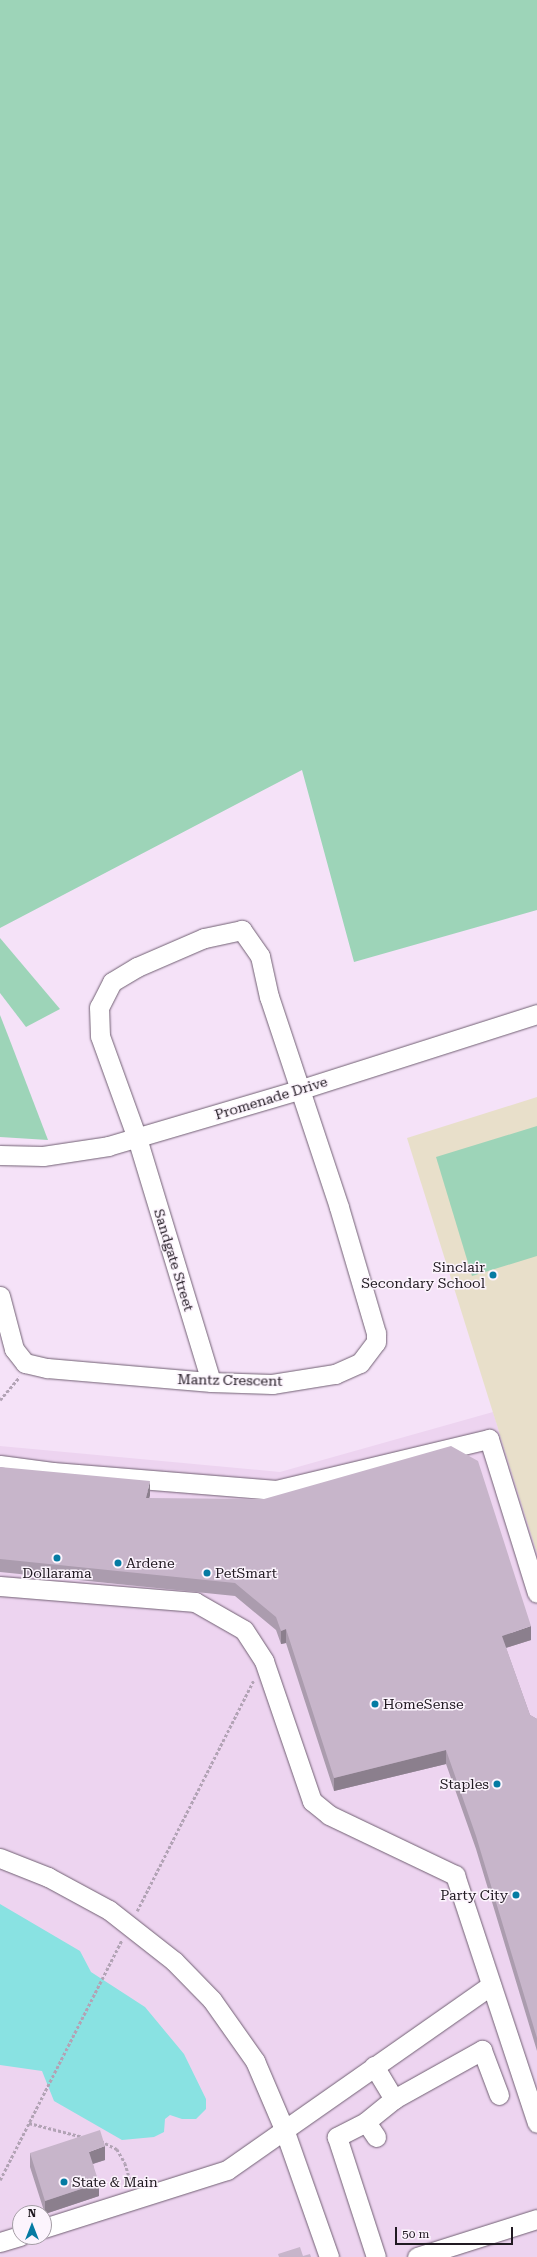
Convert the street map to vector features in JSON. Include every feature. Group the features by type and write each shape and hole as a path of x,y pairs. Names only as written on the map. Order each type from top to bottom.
{"street":[{"name":"Sandgate Street","path":"211,1382 137,1138 100,1036 99,1007 112,982 137,967 204,938 242,930 260,956 269,997 300,1090"},
{"name":"Promenade Drive","path":"0,1155 43,1156 108,1146 300,1090 537,1014"},
{"name":"Mantz Crescent","path":"29,1364 47,1368 211,1382 272,1384 335,1374 360,1363 376,1342 376,1333 339,1207 300,1090"},
{"path":"0,1296 14,1349 25,1363 29,1364"},
{"path":"0,1465 52,1472 276,1490 489,1439 537,1593"},
{"path":"0,1586 195,1602 244,1630 264,1661 312,1801 329,1815 455,1875 537,2124"},
{"path":"0,1858 48,1877 109,1910 174,1961 212,2000 255,2061 284,2129 329,2257"},
{"path":"52,2226 227,2170 491,1985"},
{"path":"376,2257 337,2138 371,2129 394,2099 482,2050 499,2095"},
{"path":"374,2066 394,2099"},
{"path":"417,2257 537,2219"},
{"path":"0,2242 12,2238"}],"path":[{"path":"0,1400 29,1364"},
{"path":"0,2180 264,1661"},
{"path":"29,2123 91,2138"},
{"path":"99,2140 117,2149 125,2163 135,2200"}],"shaded area":[{"path":"0,0 537,0 537,910 354,962 302,770 0,928"},
{"path":"0,938 60,1009 26,1027 0,993"},
{"path":"0,1015 9,1038 48,1140 0,1137"},
{"name":"Sinclair Secondary School","path":"537,1097 537,1553 407,1138"},
{"path":"537,1126 537,1256 472,1276 436,1157"},
{"path":"493,1412 537,1553 537,2257 0,2257 0,1446 280,1472"},
{"path":"0,1904 80,1951 91,1972 145,2007 184,2054 206,2099 206,2109 196,2119 182,2119 170,2115 165,2119 164,2132 154,2137 122,2140 54,2101 42,2071 0,2065"}],"building":[{"path":"451,1446 478,1461 531,1626 502,1636 530,1715 537,1719 537,2038 476,1836 446,1750 334,1778 286,1629 281,1631 276,1617 235,1583 0,1559 0,1467 150,1481 146,1498 264,1499"},
{"name":"State & Main","path":"100,2130 105,2146 89,2152 99,2183 45,2201 30,2153"},
{"path":"300,2247 303,2256 310,2254 311,2257 279,2257 278,2254"}],"place":[{"name":"Sinclair Secondary School","path":"493,1275"},
{"name":"Dollarama","path":"57,1558"},
{"name":"Ardene","path":"118,1563"},
{"name":"PetSmart","path":"207,1573"},
{"name":"HomeSense","path":"375,1704"},
{"name":"Staples","path":"497,1784"},
{"name":"Party City","path":"516,1895"},
{"name":"State & Main","path":"64,2182"}]}
